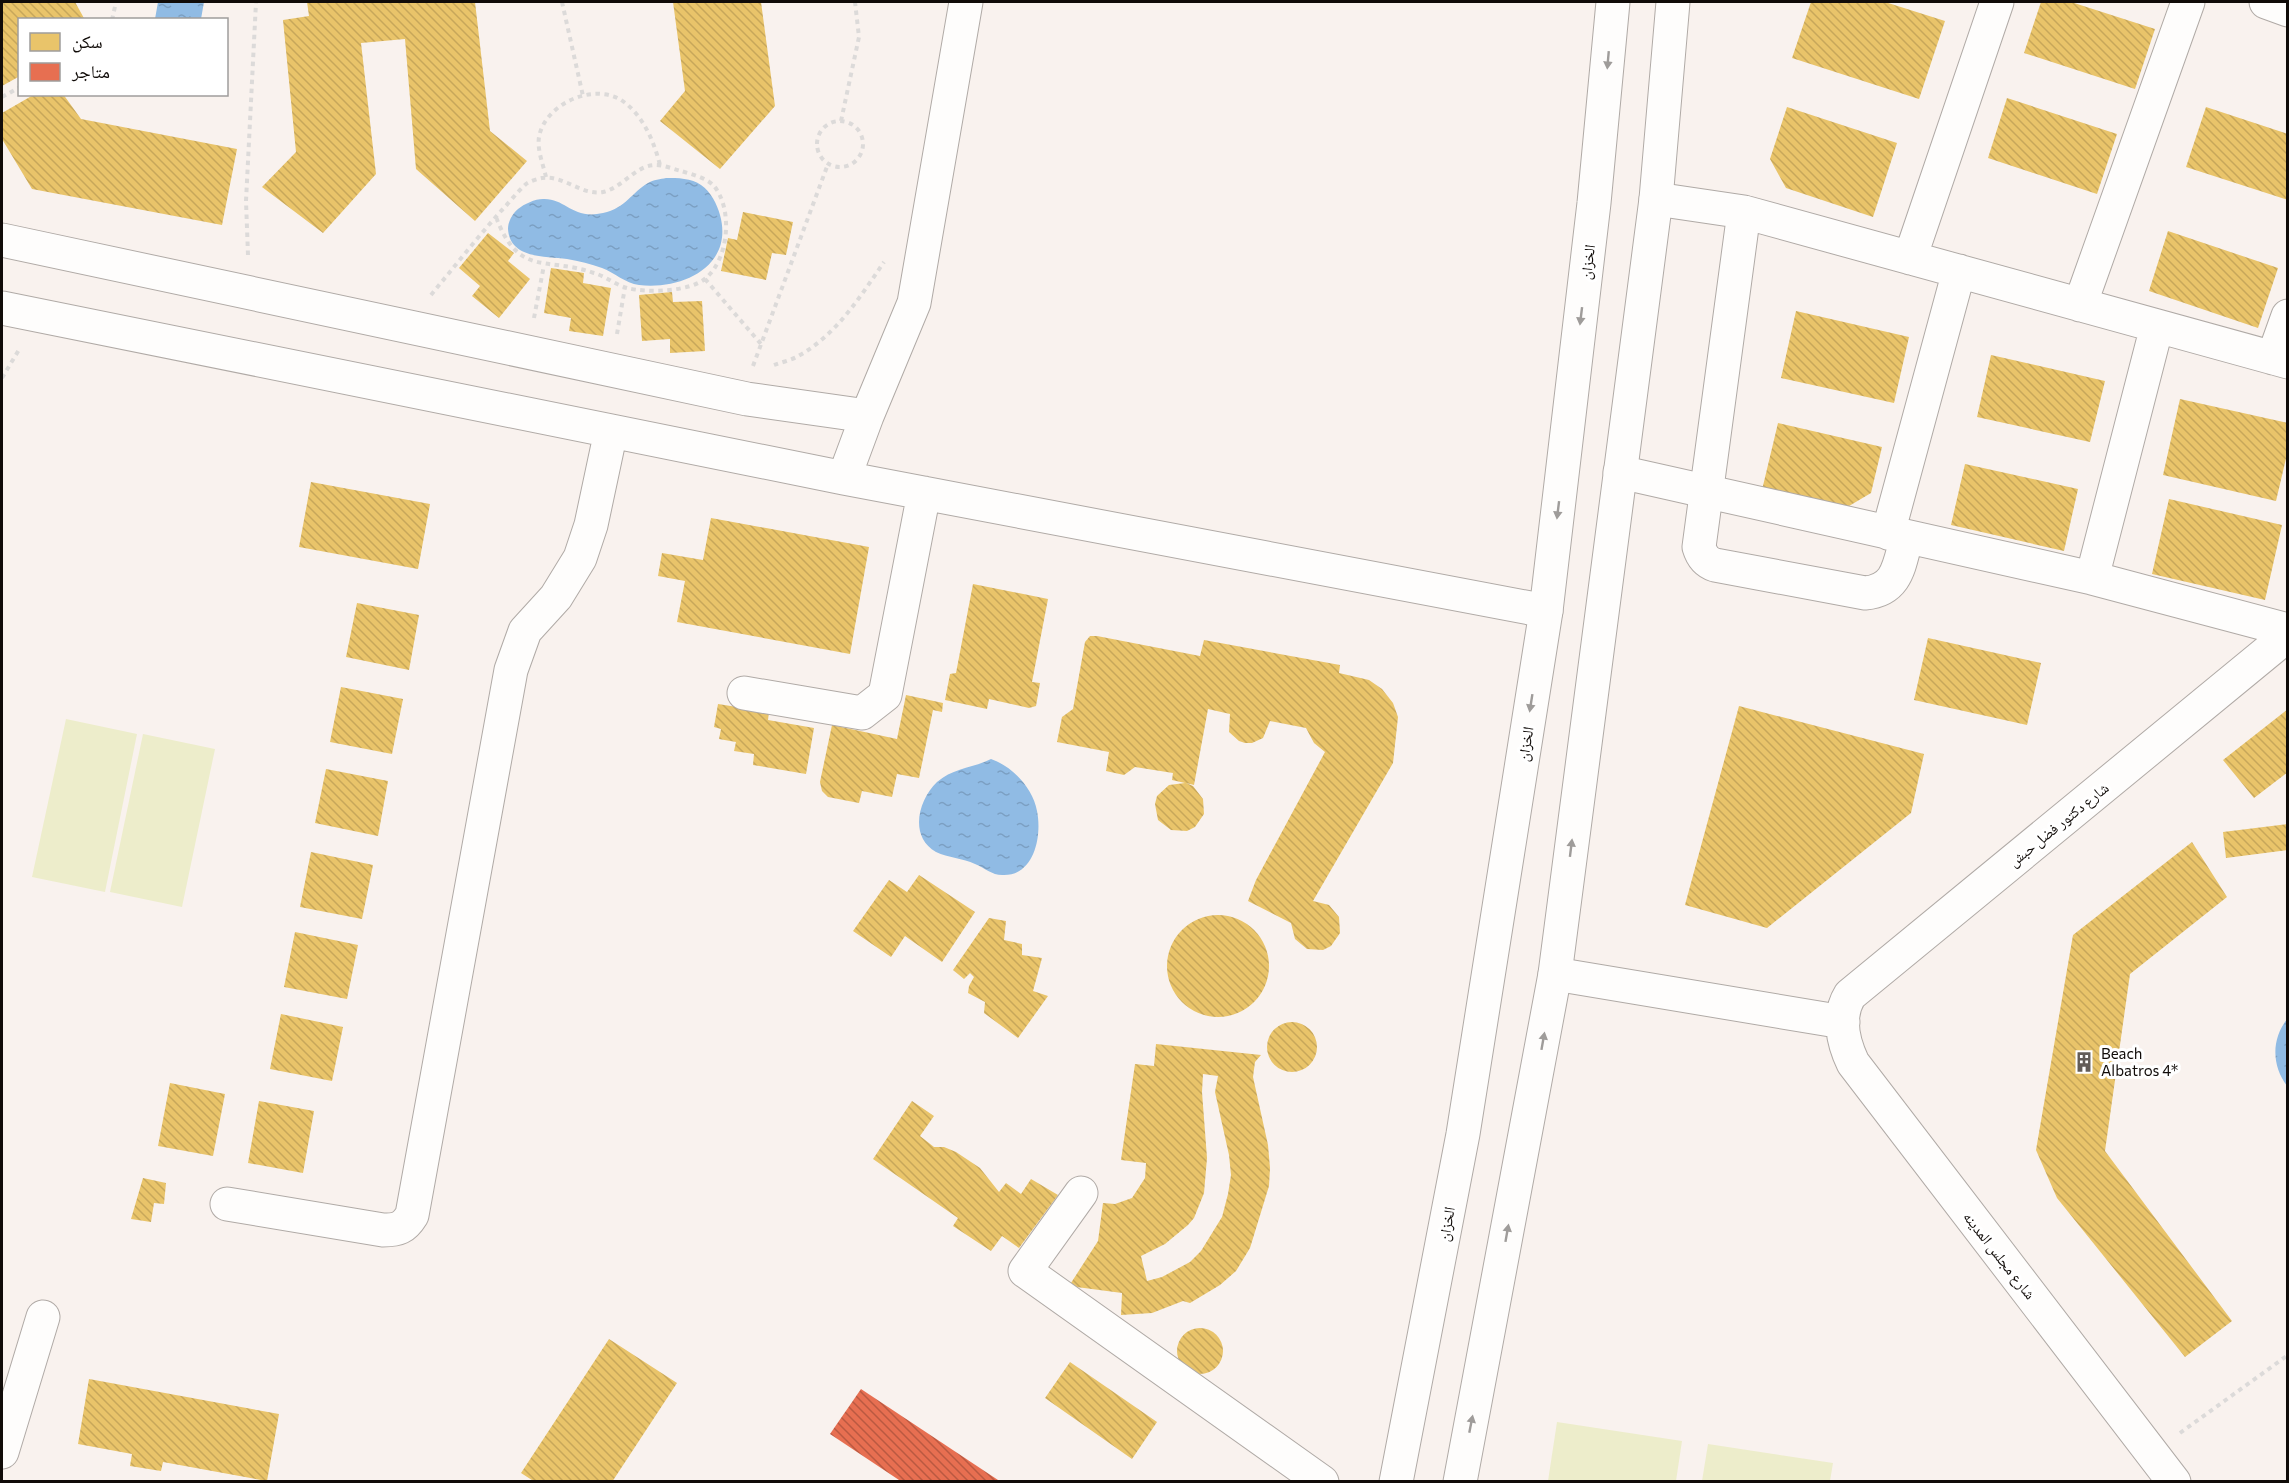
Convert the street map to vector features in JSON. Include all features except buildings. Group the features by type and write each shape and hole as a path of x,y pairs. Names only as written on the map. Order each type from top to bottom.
{"street":[{"path":"844,478 914,303 966,2"},
{"name":"الخزان","path":"1396,1482 1463,1134 1546,611 1594,203 1613,2"},
{"path":"1460,1482 1555,974 1656,199 1673,2"},
{"path":"1910,258 1997,2"},
{"path":"2080,305 2188,2"},
{"path":"2266,2 2288,10"},
{"path":"1656,199 1744,212 2280,360 2288,316"},
{"path":"1744,212 1699,548 1704,558 1715,565 1865,593 1876,592 1892,582 1896,575 1898,535 1959,272"},
{"path":"2,240 747,399 867,416"},
{"path":"2,308 924,494 1546,611"},
{"path":"2092,578 2157,326"},
{"path":"227,1204 383,1230 396,1230 405,1226 411,1215 511,670 525,631 556,597 580,558 591,525 611,431"},
{"path":"1620,472 2092,578 2288,630"},
{"path":"744,693 862,713 885,695 924,494"},
{"name":"شارع دكتور فضل حبش","path":"1843,1022 1845,1003 1850,995 2288,635"},
{"path":"1555,974 1843,1022"},
{"name":"شارع مجلس المدينه","path":"1843,1022 1844,1036 1853,1063 2174,1482"},
{"path":"1081,1193 1026,1271 1322,1482"},
{"path":"2,1452 43,1317"}],"path":[{"path":"112,18 116,2"},
{"path":"248,265 246,201 256,2"},
{"path":"562,2 583,96"},
{"path":"841,120 859,37 855,2"},
{"path":"2,97 18,88"},
{"path":"546,177 538,148 539,135 544,123 561,104 583,96 602,95 623,102 647,129 660,165"},
{"path":"841,120 851,123 859,130 863,140 862,150 857,159 849,165 838,167 828,164 820,157 817,137 822,128 831,122 841,120"},
{"path":"750,374 828,164"},
{"path":"430,296 496,217 527,183 546,177 586,191 602,192 615,188 651,165 660,165 694,175 713,185 726,207 726,230 716,266 705,279 686,287 644,290 625,287 588,270 544,265 523,258 509,245 496,217"},
{"path":"770,367 799,356 831,333 858,301 888,256"},
{"path":"532,329 544,265"},
{"path":"705,279 761,344"},
{"path":"617,334 625,287"},
{"path":"2152,1453 2288,1355"}],"green space":[{"path":"66,719 137,734 105,892 32,877"},
{"path":"143,734 215,749 182,907 110,892"},
{"path":"1557,1422 1682,1441 1676,1481 1548,1481"},
{"path":"1708,1444 1833,1463 1830,1481 1702,1481"}],"water":[{"path":"158,2 204,2 201,18 155,18"},
{"path":"666,178 680,178 701,185 713,198 720,215 722,233 719,248 712,261 701,271 688,278 656,286 634,284 607,270 589,264 530,254 515,246 510,239 508,229 511,218 518,209 530,202 540,199 551,200 584,214 603,213 623,204 648,183"},
{"path":"991,759 1014,772 1031,794 1037,811 1038,831 1034,852 1023,868 1015,873 1004,875 936,852 922,837 919,828 921,808 925,798 937,782 956,771"},
{"path":"2287,1019 2287,1086 2278,1070 2275,1053 2278,1036"}],"place":[{"name":"Beach Albatros 4*","path":"2084,1062"}]}
